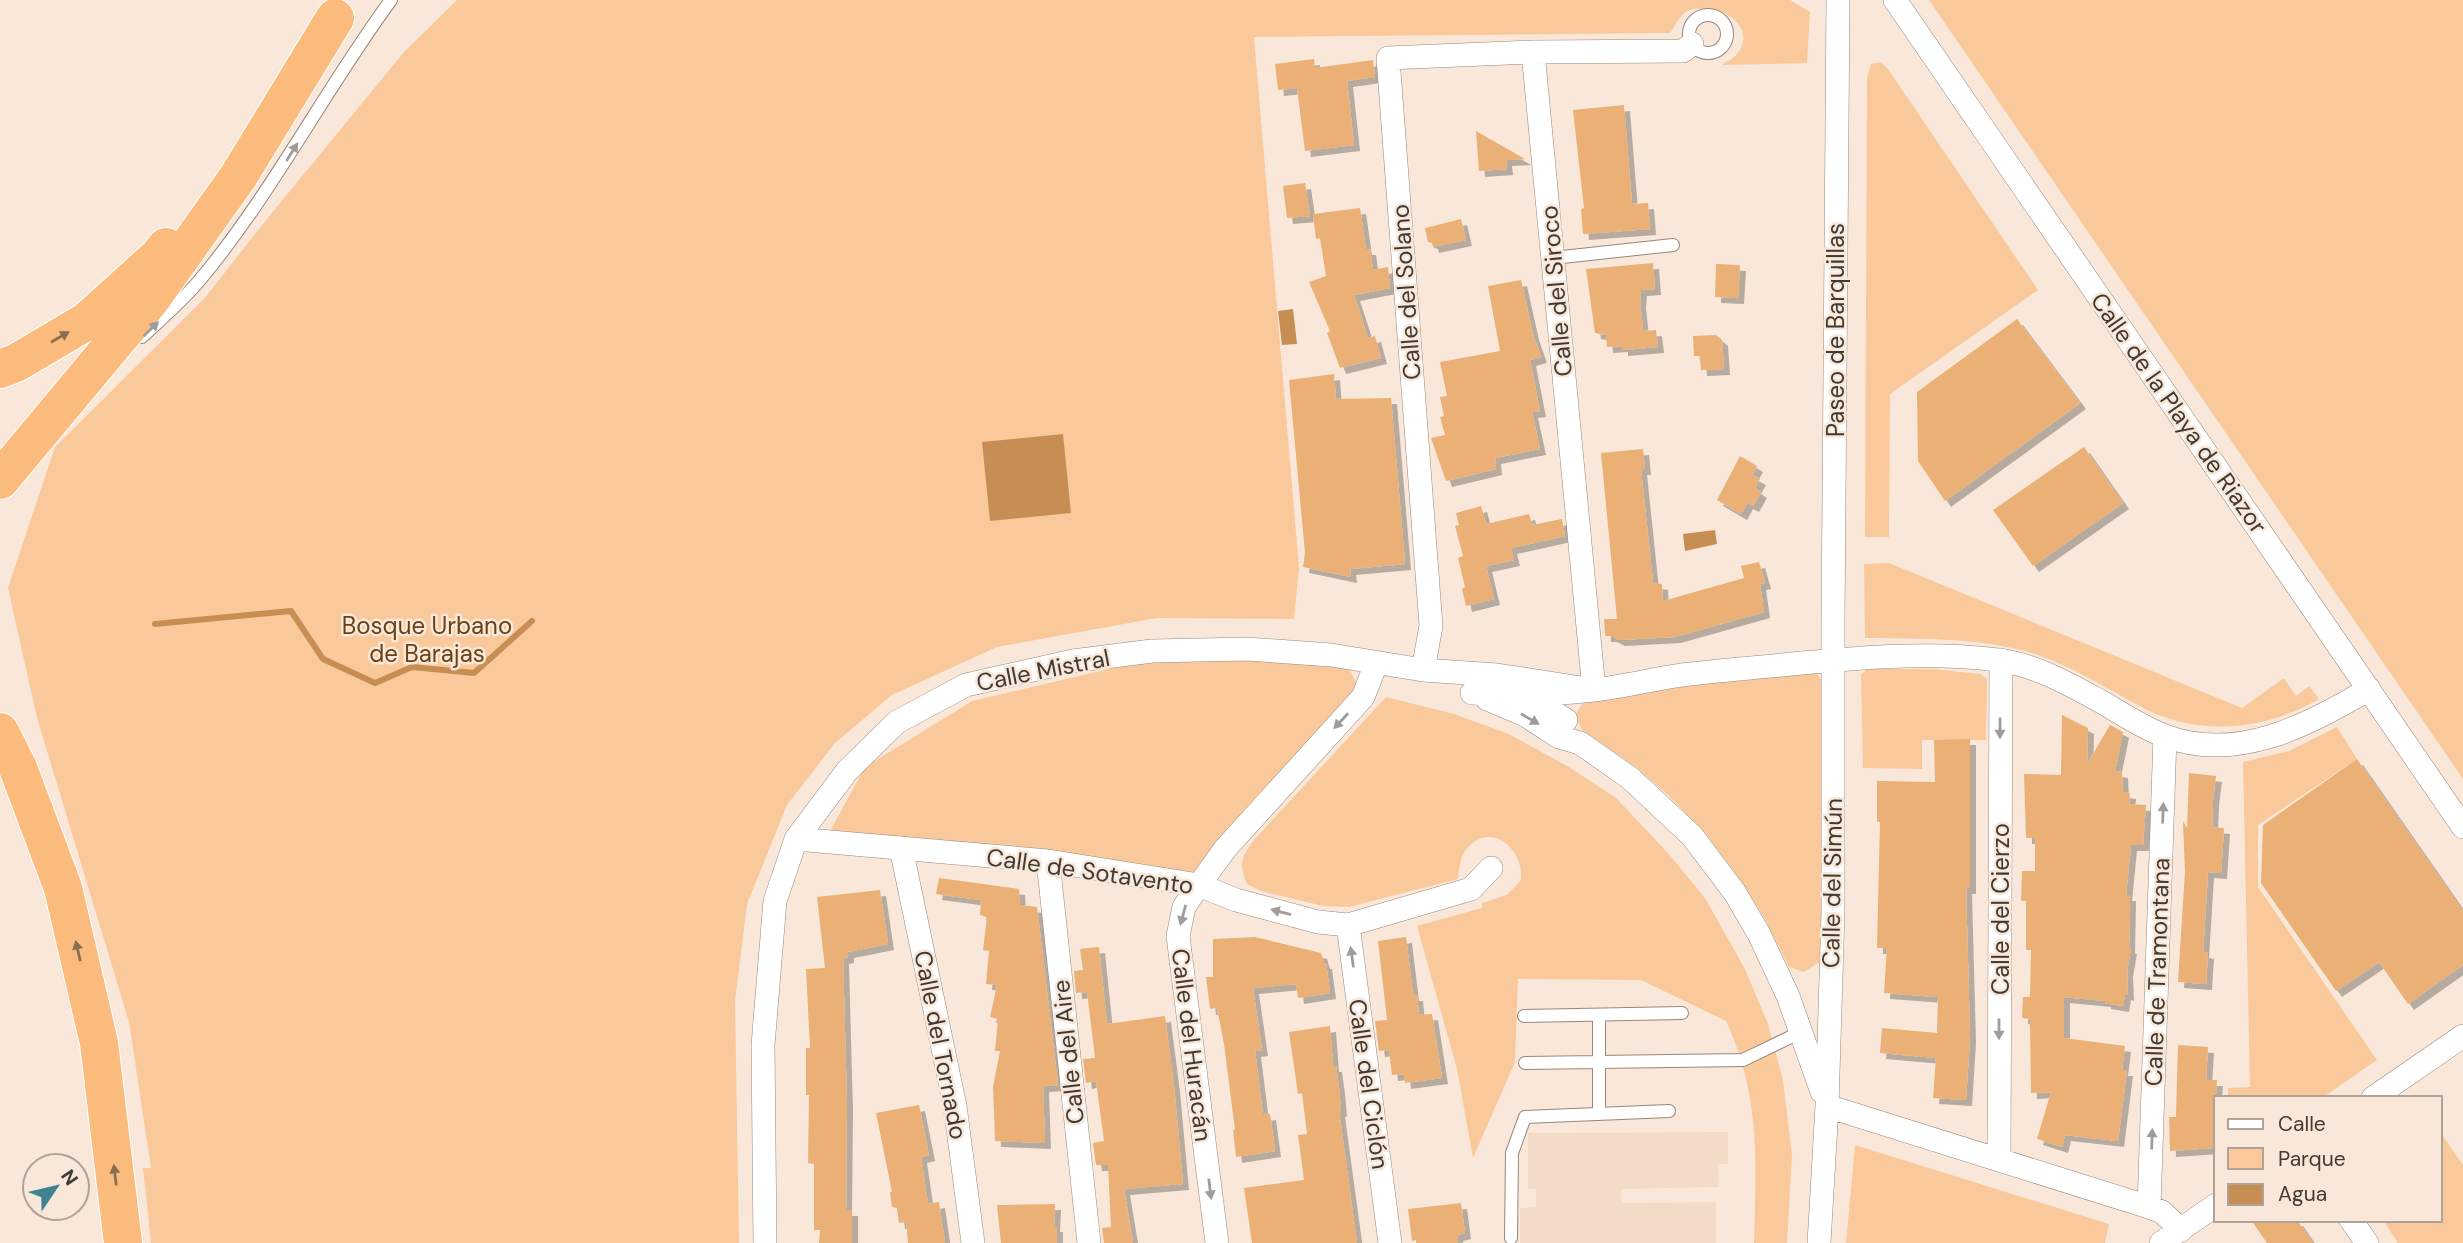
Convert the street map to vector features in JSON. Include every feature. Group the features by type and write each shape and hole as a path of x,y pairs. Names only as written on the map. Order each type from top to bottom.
{"highway":[{"path":"0,369 87,321 159,256 341,9"},
{"path":"7,471 151,299 238,177 341,9"},
{"path":"0,732 18,768 63,888 99,1043 123,1243"}],"street":[{"name":"Paseo de Barquillas","path":"1832,660 1838,0"},
{"name":"Calle de la Playa de Riazor","path":"1895,0 2460,819"},
{"path":"1533,52 1683,51 1692,44"},
{"name":"Calle del Siroco","path":"1533,52 1594,690"},
{"name":"Calle del Solano","path":"1423,670 1431,626 1388,58 1533,52"},
{"name":"Calle Mistral","path":"765,1243 763,1045 775,901 796,839 847,771 897,722 966,685 1073,661 1152,651 1247,649 1332,654 1376,664 1423,670"},
{"path":"1472,693 1525,695 1594,690 1682,675 1919,654 2000,660 2042,672 2165,736 2192,743 2216,745 2271,738 2303,726 2369,689"},
{"name":"Calle del Simún","path":"1819,1243 1827,1106 1833,912 1832,660"},
{"name":"Calle del Cierzo","path":"1999,1158 2000,660"},
{"name":"Calle del Huracán","path":"1217,1243 1178,936 1184,907 1225,849 1363,697 1376,664"},
{"path":"1423,670 1497,675 1594,690"},
{"path":"1423,670 1525,715 1559,737 1580,743 1630,778 1692,836 1735,893 1770,956 1827,1106 2149,1207 2162,1212 2180,1230"},
{"path":"1497,675 1566,720 1580,743"},
{"path":"1566,720 1572,697 1594,690"},
{"name":"Calle de Tramontana","path":"2149,1207 2165,736"},
{"name":"Calle de Sotavento","path":"796,839 1048,861 1199,885 1236,900 1318,922 1348,925 1471,889 1492,868"},
{"name":"Calle del Tornado","path":"901,848 955,1106 973,1243"},
{"name":"Calle del Aire","path":"1048,861 1089,1243"},
{"name":"Calle del Ciclón","path":"1348,925 1390,1243"},
{"path":"2376,1096 2463,1036"},
{"path":"2161,1243 2214,1206"},
{"path":"2352,1222 2367,1243"}],"lane":[{"path":"131,349 207,271 281,171 361,42 391,0"},
{"path":"1553,258 1673,245"},
{"path":"7,471 111,368"},
{"path":"1524,1016 1682,1013"},
{"path":"1599,1015 1599,1114"},
{"path":"1525,1063 1743,1059 1801,1032"},
{"path":"1511,1238 1512,1153 1525,1116 1669,1111"}],"shaded area":[{"path":"1728,1132 1728,1164 1718,1164 1719,1187 1621,1189 1622,1203 1716,1202 1716,1243 1520,1243 1520,1208 1536,1207 1536,1189 1528,1189 1528,1133"}],"green space":[{"name":"Bosque Urbano de Barajas","path":"457,0 1790,0 1810,12 1807,63 1722,65 1735,56 1742,45 1743,35 1740,26 1733,19 1712,9 1687,11 1670,33 1254,37 1299,568 1294,619 1157,618 997,647 892,695 835,743 787,805 747,904 735,1001 739,1243 151,1243 143,1168 151,1168 129,1022 37,718 8,588 55,447 204,299 404,52"},
{"path":"1929,0 2463,0 2463,779"},
{"path":"1881,62 2038,290 1890,394 1889,537 1865,537 1867,77 1871,64"},
{"path":"1889,563 2242,708 2284,678 2296,696 2309,686 2319,699 2277,718 2255,723 2233,726 2189,724 2145,709 2064,665 2014,648 1951,640 1865,638 1864,564"},
{"path":"1156,658 1289,659 1349,668 1358,687 1199,885 824,842 865,767 972,701"},
{"path":"1867,669 1933,669 1981,674 1987,679 1986,740 1922,740 1922,769 1863,768 1861,675"},
{"path":"1812,670 1823,684 1821,961 1804,972 1789,967 1765,919 1706,834 1636,767 1582,730 1575,715 1584,701 1718,680"},
{"path":"1386,697 1454,714 1509,734 1569,767 1616,798 1668,853 1705,898 1745,969 1768,1024 1783,1080 1792,1155 1787,1243 1754,1243 1755,1157 1751,1103 1737,1049 1726,1021 1641,980 1518,979 1515,1062 1473,1158 1457,1069 1417,926 1482,908 1482,903 1507,895 1521,880 1521,869 1518,859 1505,842 1487,837 1468,847 1459,867 1458,879 1349,907 1323,906 1261,891 1247,884 1242,862 1253,841"},
{"path":"2337,727 2357,759 2258,825 2258,887 2377,1060 2325,1096 2228,1096 2228,1088 2250,1087 2243,762 2289,751"},
{"path":"2442,1135 2463,1165 2463,1243 2398,1243 2384,1222 2442,1222"},
{"path":"1855,1145 2109,1224 2105,1243 1846,1243"}],"water":[{"path":"1293,309 1297,344 1282,345 1278,311"},
{"path":"1063,434 1071,513 990,521 982,442"},
{"path":"1715,530 1717,544 1685,551 1683,534"}],"building":[{"path":"1314,59 1315,68 1373,60 1375,77 1347,81 1354,145 1305,151 1297,88 1278,90 1275,64"},
{"path":"1624,105 1632,204 1648,203 1650,229 1583,234 1581,209 1584,208 1573,110"},
{"path":"1476,131 1525,159 1506,160 1507,169 1479,171"},
{"path":"1305,183 1310,216 1287,218 1283,186"},
{"path":"1360,208 1366,249 1370,249 1373,270 1388,267 1390,288 1354,295 1368,338 1375,336 1381,358 1340,368 1327,333 1330,331 1309,282 1326,276 1320,238 1316,239 1313,214"},
{"path":"1461,219 1466,240 1433,247 1432,243 1428,242 1425,228"},
{"path":"1653,263 1655,289 1641,290 1640,302 1643,331 1656,330 1658,347 1622,350 1622,346 1607,347 1606,335 1595,333 1586,269"},
{"path":"1716,264 1740,265 1738,298 1715,297"},
{"path":"1521,280 1541,357 1530,360 1540,411 1532,412 1540,449 1495,458 1496,469 1446,481 1431,438 1445,435 1440,417 1444,416 1440,397 1447,396 1440,362 1500,351 1488,286"},
{"path":"2017,319 2080,403 1945,501 1918,461 1917,392"},
{"path":"1716,335 1722,340 1724,369 1701,370 1700,356 1694,356 1693,336"},
{"path":"1334,374 1336,399 1391,398 1405,564 1350,569 1351,577 1303,567 1305,553 1289,380"},
{"path":"2084,447 2123,503 2033,566 1993,510"},
{"path":"1643,449 1645,469 1641,469 1653,583 1662,584 1663,601 1744,578 1741,566 1759,562 1765,583 1760,584 1764,612 1675,637 1619,640 1605,636 1604,619 1617,619 1601,453"},
{"path":"1740,456 1757,466 1752,475 1760,479 1755,488 1761,492 1753,506 1747,503 1741,514 1717,500"},
{"path":"1481,506 1486,524 1529,514 1532,525 1562,519 1565,536 1511,548 1514,560 1486,566 1494,599 1466,606 1462,589 1465,587 1458,558 1463,556 1455,526 1459,525 1456,513"},
{"path":"2062,715 2088,728 2087,764 2110,725 2123,732 2115,771 2122,772 2123,792 2130,793 2129,804 2146,805 2143,845 2131,845 2126,895 2130,895 2128,995 2125,994 2123,1006 2105,1001 2064,997 2064,1038 2125,1046 2122,1070 2127,1070 2118,1141 2065,1135 2062,1147 2037,1139 2051,1092 2031,1093 2030,1019 2022,1018 2023,997 2030,997 2031,950 2026,950 2026,901 2021,901 2022,871 2035,871 2035,838 2026,838 2024,774 2061,775"},
{"path":"1970,739 1970,888 1966,888 1970,1037 1966,1100 1933,1098 1936,1058 1880,1053 1882,1028 1937,1033 1938,997 1884,993 1887,948 1877,948 1880,822 1877,822 1877,781 1935,782 1934,740"},
{"path":"2357,759 2463,911 2463,965 2408,1004 2379,962 2336,991 2261,883 2263,825"},
{"path":"2189,773 2216,776 2212,827 2224,828 2221,873 2208,872 2203,952 2208,953 2206,984 2178,982 2185,871 2183,821 2187,828"},
{"path":"939,878 1019,889 1020,905 1037,907 1058,1085 1043,1086 1045,1143 995,1141 993,1087 1000,1051 995,1051 998,1019 990,1017 997,985 986,984 989,951 983,950 987,917 980,915 981,900 936,894"},
{"path":"880,890 888,944 848,952 848,957 843,958 847,1105 846,1210 852,1210 852,1243 819,1243 820,1230 814,1230 814,1164 808,1163 809,1095 806,1095 806,1048 810,1048 806,969 825,968 817,897"},
{"path":"1255,937 1321,953 1326,963 1330,993 1298,998 1296,984 1253,988 1262,1050 1255,1051 1263,1115 1270,1114 1275,1151 1236,1157 1224,1044 1217,1008 1210,1009 1206,977 1213,977 1213,939"},
{"path":"1406,937 1413,995 1417,995 1419,1015 1432,1014 1442,1078 1405,1083 1404,1074 1392,1075 1389,1050 1379,1051 1375,1021 1387,1020 1378,941"},
{"path":"1099,947 1107,1024 1165,1016 1174,1086 1183,1184 1124,1189 1133,1243 1104,1243 1102,1228 1111,1227 1108,1165 1096,1165 1093,1143 1104,1141 1096,1081 1086,1083 1083,1059 1095,1058 1087,992 1076,993 1074,971 1083,970 1080,949"},
{"path":"1330,1026 1357,1243 1252,1243 1244,1188 1304,1180 1298,1135 1307,1134 1302,1093 1298,1094 1289,1032"},
{"path":"2178,1045 2208,1047 2206,1080 2217,1080 2214,1096 2214,1148 2170,1151 2169,1117 2176,1117"},
{"path":"919,1105 929,1155 921,1157 928,1204 939,1202 945,1243 908,1243 906,1222 899,1223 897,1208 892,1207 892,1192 876,1113"},
{"path":"1461,1203 1465,1233 1457,1235 1458,1243 1412,1241 1408,1209"},
{"path":"1055,1204 1054,1226 1057,1226 1057,1243 1001,1243 997,1205"},
{"path":"2252,1222 2298,1222 2313,1243 2267,1243"}],"waterway":[{"path":"155,624 291,611 323,659 375,683 412,667 474,673 532,621"}]}
